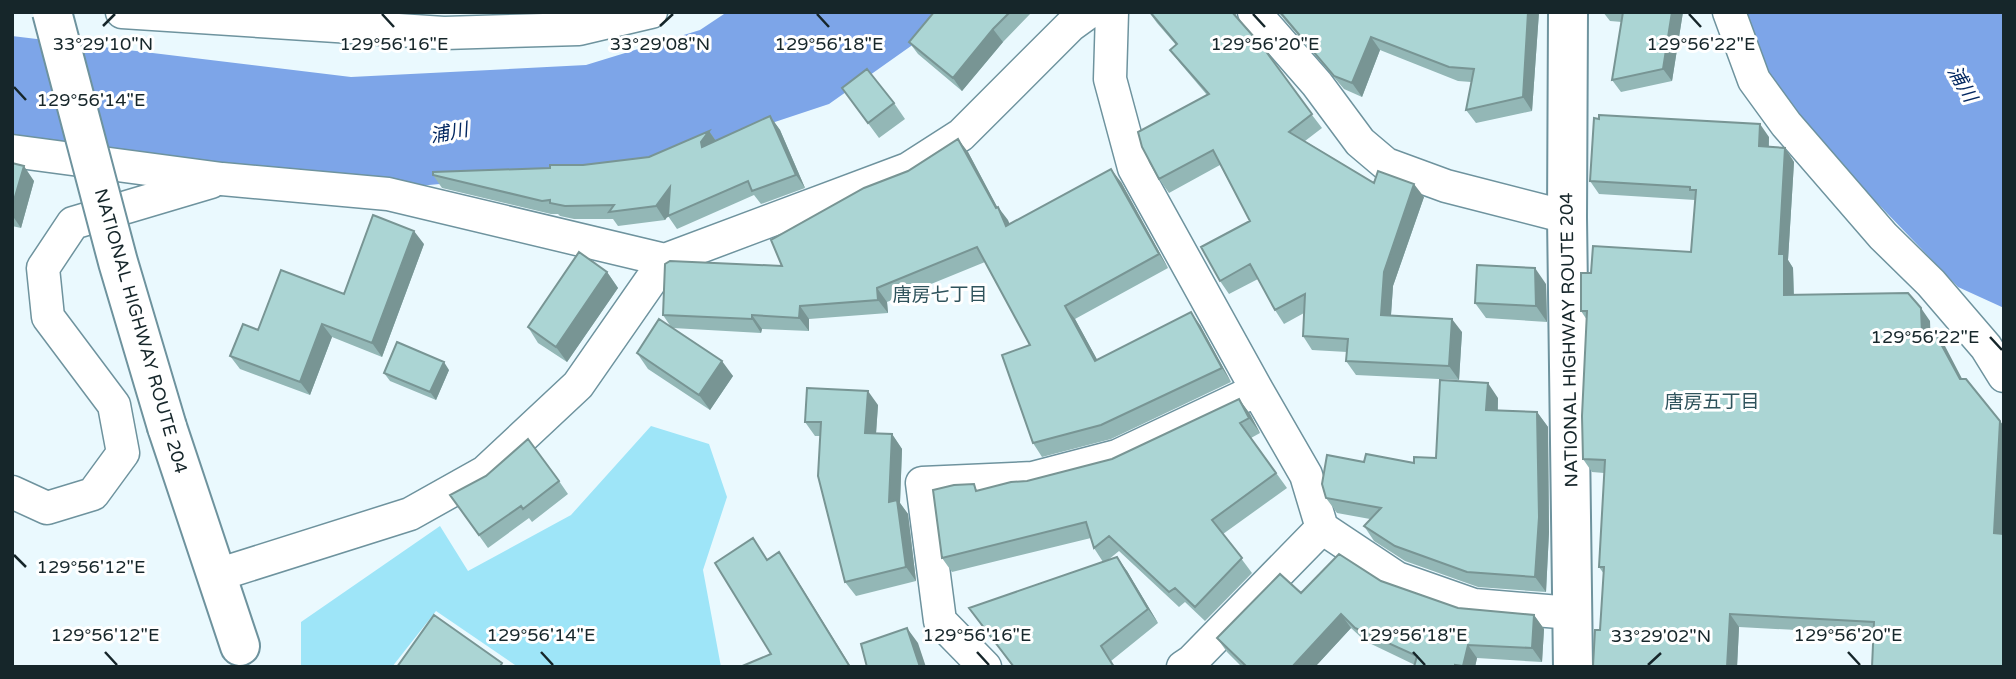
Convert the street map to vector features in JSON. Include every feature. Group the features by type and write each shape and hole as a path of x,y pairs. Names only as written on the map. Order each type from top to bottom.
{"highway":[{"name":"NATIONAL HIGHWAY ROUTE 204","path":"52,12 118,262 167,427 240,646"},
{"name":"NATIONAL HIGHWAY ROUTE 204","path":"1568,12 1567,216 1573,667"}],"street":[{"path":"122,12 444,33 652,12"},
{"path":"12,151 222,178 388,194 665,260 908,169 961,135 1072,25 1089,12"},
{"path":"1112,12 1110,79 1134,168 1306,475 1322,528 1397,578 1474,605 1572,613"},
{"path":"1254,12 1317,84 1360,142 1386,164 1446,187 1567,216"},
{"path":"1729,12 1754,80 1786,124 1883,236 1931,283 1986,347 2004,376"},
{"path":"12,492 47,508 93,494 123,453 114,405 48,317 43,268 50,257 73,223 222,178"},
{"path":"217,575 410,514 485,472 578,385 665,260"},
{"path":"985,667 940,621 922,482 1033,478 1117,457 1257,390"},
{"path":"1183,667 1192,661 1322,528"}],"shaded area":[{"path":"651,426 709,444 727,497 703,570 721,667 518,667 436,611 392,667 301,667 301,622 440,526 468,571 571,515"}],"water":[{"name":"浦川","path":"727,12 942,12 911,46 829,104 646,165 418,186 160,167 12,134 12,36 351,77 586,65 700,30"},
{"name":"浦川","path":"1735,12 2004,12 2004,308 1958,287 1760,81"}],"building":[{"path":"934,12 1010,12 953,78 909,42"},
{"path":"1150,12 1232,12 1262,46 1312,114 1289,132 1374,183 1378,171 1414,184 1384,272 1381,315 1452,319 1449,366 1346,361 1348,339 1303,336 1305,294 1275,310 1250,264 1220,281 1201,247 1250,221 1213,150 1159,179 1142,147 1138,132 1209,94 1170,50 1177,44"},
{"path":"1280,12 1528,12 1523,97 1466,110 1474,69 1449,67 1371,37 1352,83 1334,76"},
{"path":"1623,12 1672,12 1663,69 1612,80"},
{"path":"867,69 894,103 868,123 842,88"},
{"path":"1599,115 1760,124 1759,146 1785,148 1779,254 1784,254 1784,295 1908,293 1921,308 1922,334 1935,333 1960,379 1966,379 2000,421 1994,533 2004,534 2004,667 1872,667 1874,622 1730,614 1727,667 1593,666 1595,630 1600,630 1604,567 1599,567 1605,460 1583,459 1582,416 1587,311 1581,311 1581,273 1591,273 1593,246 1691,252 1696,190 1690,190 1690,187 1590,181 1594,118 1599,119"},
{"path":"770,116 796,175 752,191 748,181 668,216 670,187 656,206 609,212 614,205 565,206 550,203 550,200 542,201 433,175 433,172 550,168 550,165 583,165 649,157 709,131 701,142 702,147"},
{"path":"958,139 996,208 998,207 1006,226 1111,169 1159,254 1065,306 1095,361 1191,312 1222,368 1101,425 1033,443 1002,355 1030,345 977,247 877,288 878,300 800,306 799,318 663,315 665,264 670,261 782,266 771,240 864,188 908,171"},
{"path":"12,163 24,166 12,207"},
{"path":"373,215 414,231 372,343 322,324 300,382 230,356 243,324 258,330 281,270 344,294"},
{"path":"579,252 607,272 556,347 528,327"},
{"path":"1477,265 1535,268 1536,306 1475,303"},
{"path":"659,319 722,361 699,395 637,353"},
{"path":"397,342 444,362 430,392 384,373"},
{"path":"1440,380 1488,383 1486,410 1537,412 1539,517 1535,577 1467,572 1395,546 1364,526 1381,508 1326,498 1322,484 1327,455 1364,462 1366,454 1414,463 1414,457 1436,458"},
{"path":"807,388 868,391 865,433 892,434 889,502 897,500 906,567 845,582 818,476 821,422 805,422"},
{"path":"1239,399 1249,418 1240,423 1276,473 1212,520 1242,558 1195,607 1175,588 1169,592 1109,536 1094,548 1086,522 942,558 933,490 974,484 976,491 1112,459"},
{"path":"528,439 559,481 523,509 521,506 479,535 450,495 486,476"},
{"path":"753,538 767,560 779,552 850,667 740,667 771,654 715,563"},
{"path":"1339,554 1381,581 1458,608 1534,615 1532,648 1468,645 1463,666 1414,667 1417,656 1355,628 1341,614 1292,667 1247,667 1217,638 1280,574 1301,593"},
{"path":"1117,557 1148,609 1101,646 1114,667 1014,667 969,608"},
{"path":"434,615 502,663 500,667 397,667"},
{"path":"907,628 920,667 867,667 861,644"}],"district":[{"name":"唐房七丁目","path":"940,295"},
{"name":"唐房五丁目","path":"1712,402"}]}
